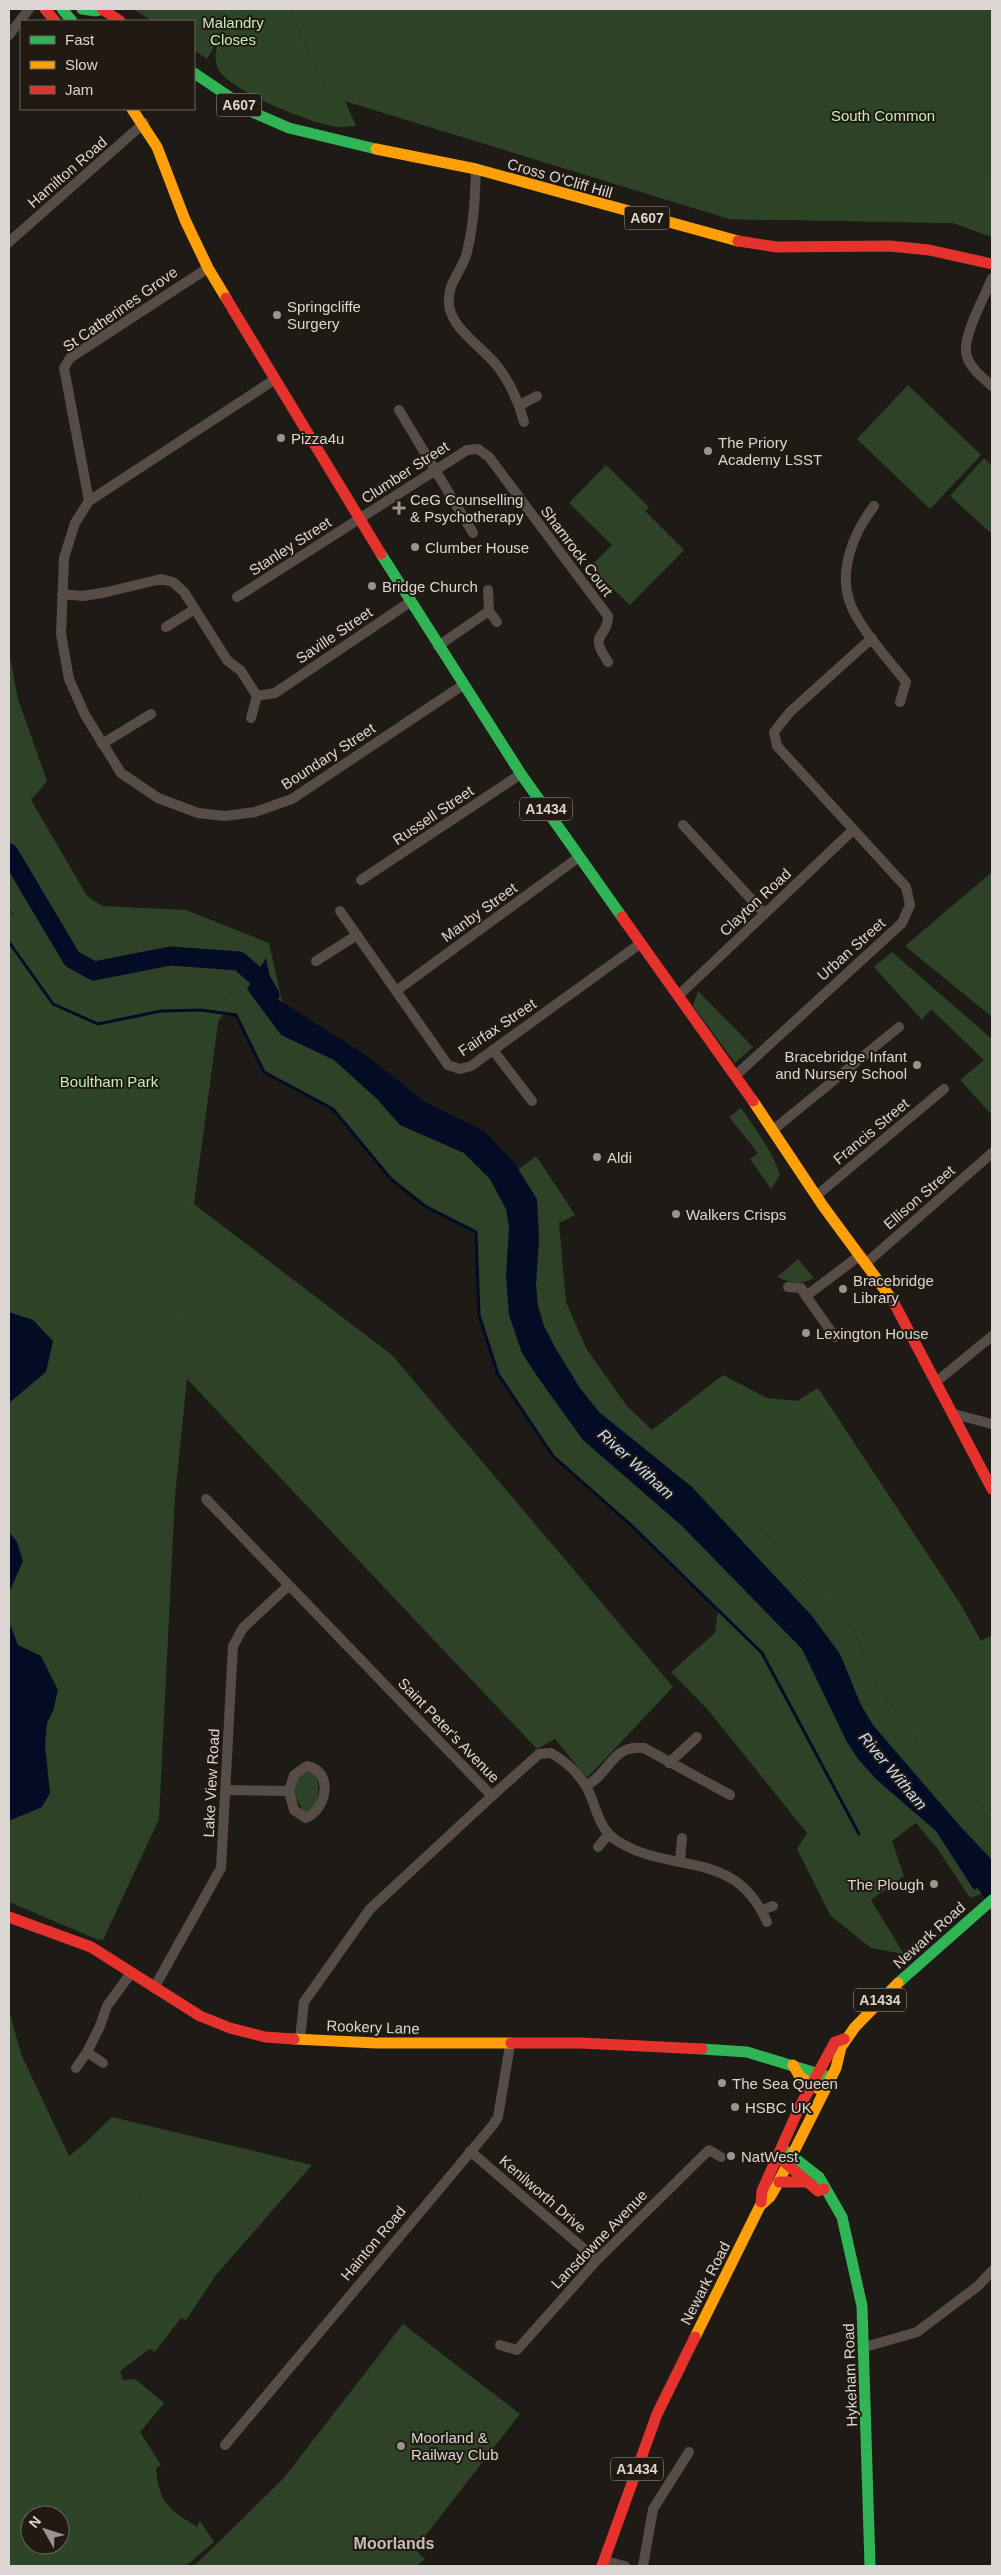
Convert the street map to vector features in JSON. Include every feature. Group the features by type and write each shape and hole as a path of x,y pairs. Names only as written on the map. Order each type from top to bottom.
{"main road":[{"path":"45,9 54,20"},
{"path":"62,9 71,20"},
{"path":"82,9 96,12 102,9 116,19"},
{"name":"Cross O'Cliff Hill","path":"195,75 252,112 289,128 324,138 476,169 728,240 777,247 890,246 929,250 992,264"},
{"name":"A1434","path":"133,110 144,124 156,147 185,220 208,268 410,602 521,774 773,1130 816,1196 893,1302 954,1414 992,1489"},
{"name":"Newark Road","path":"603,2563 657,2414 760,2206 762,2191 831,2078 841,2046 869,2012 916,1964 992,1900"},
{"name":"Rookery Lane","path":"9,1917 66,1936 91,1947 200,2016 265,2037 510,2044 581,2043 741,2051 793,2065 806,2066 831,2078"},
{"name":"Newark Road","path":"760,2206 770,2197 779,2182 785,2155 811,2084 834,2042 847,2039"},
{"path":"793,2065 800,2076 823,2092"},
{"path":"785,2155 805,2182 818,2191 824,2189"},
{"name":"Hykeham Road","path":"785,2155 819,2177 824,2189 842,2217 862,2306 865,2347 870,2566"},
{"path":"779,2182 805,2182"}],"street":[{"path":"21,20 29,9"},
{"path":"9,35 20,21"},
{"name":"Hamilton Road","path":"9,242 144,124"},
{"path":"476,169 474,221 467,255 450,284 449,306 459,326 498,367 520,405 524,422"},
{"name":"St Catherines Grove","path":"88,501 64,368 70,358 208,268"},
{"path":"992,278 967,339 966,353 973,369 992,386"},
{"path":"151,714 102,744 85,715 69,679 61,634 62,594 64,558 75,523 88,501 274,380"},
{"path":"520,405 537,396"},
{"path":"399,410 473,533"},
{"name":"Shamrock Court","path":"467,450 478,449 489,457 608,616 608,623 598,636 598,647 608,662"},
{"name":"Clumber Street","path":"359,519 467,450"},
{"path":"874,506 859,525 844,578 850,604 872,638 906,682 900,702"},
{"name":"Stanley Street","path":"237,598 359,519"},
{"path":"62,594 82,596 107,592 161,578 174,582 184,592 227,660 241,671 257,696 251,718"},
{"path":"488,590 489,611 497,622"},
{"name":"Saville Street","path":"257,696 274,693 410,602"},
{"path":"166,627 195,609"},
{"path":"438,646 489,611"},
{"name":"Urban Street","path":"735,1076 902,923 910,905 906,887 777,746 774,732 790,712 872,638"},
{"name":"Boundary Street","path":"102,744 120,774 158,798 198,813 225,816 255,812 292,799 463,685"},
{"name":"Russell Street","path":"361,880 521,774"},
{"path":"683,825 764,913"},
{"name":"Clayton Road","path":"678,996 854,830"},
{"name":"Manby Street","path":"396,991 579,857"},
{"name":"Fairfax Street","path":"340,911 448,1065 460,1070 471,1066 641,943"},
{"path":"316,961 357,935"},
{"path":"773,1130 900,1027"},
{"path":"492,1050 532,1101"},
{"name":"Francis Street","path":"816,1196 944,1089"},
{"name":"Ellison Street","path":"806,1296 862,1260 992,1153"},
{"path":"788,1287 801,1288 835,1337"},
{"path":"936,1382 992,1336"},
{"path":"954,1414 992,1424"},
{"name":"Saint Peter's Avenue","path":"206,1499 492,1796 370,1909 304,2002 300,2039"},
{"name":"Lake View Road","path":"154,1988 222,1868 233,1646 243,1628 289,1585"},
{"path":"669,1763 697,1737"},
{"path":"586,1786 602,1776 615,1757 626,1749 644,1748 730,1795"},
{"path":"492,1796 539,1754 546,1752 564,1762 586,1786 600,1821 608,1835 639,1853 652,1858 680,1861 715,1870 747,1892 762,1910 767,1922"},
{"path":"314,1767 322,1775 324,1796 313,1815 306,1818 297,1814 289,1791 294,1775 301,1768 314,1767"},
{"path":"227,1790 289,1791"},
{"path":"598,1847 608,1835"},
{"path":"680,1861 682,1838"},
{"path":"762,1910 773,1906"},
{"path":"76,2068 87,2052 100,2026 107,2006 131,1973"},
{"name":"Hainton Road","path":"225,2445 498,2117 510,2044"},
{"path":"87,2052 103,2062"},
{"name":"Lansdowne Avenue","path":"500,2346 517,2350 596,2260 709,2150 721,2156"},
{"name":"Kenilworth Drive","path":"470,2151 596,2260"},
{"path":"865,2347 918,2332 978,2286 992,2271"},
{"path":"643,2566 653,2509 689,2452"},
{"path":"603,2563 625,2566"}],"green space":[{"path":"133,9 250,9 215,45 207,59 195,51 195,20 150,20"},
{"name":"Malandry Closes","path":"219,9 289,9 328,96 345,101 356,126 340,127 313,121 255,97 225,78 216,64 218,43 225,29"},
{"name":"South Common","path":"289,9 992,9 992,237 953,223 729,219 328,96"},
{"path":"836,133 860,140 878,152 896,142 929,148 955,176 971,181 992,179 992,237 953,223 729,219 734,177 728,165 734,158 756,163 793,187 806,181 814,157"},
{"path":"992,152 992,179 990,153"},
{"path":"908,385 981,455 930,509 857,439"},
{"path":"984,458 992,466 992,534 950,496"},
{"path":"606,465 649,507 645,511 684,550 630,605 590,567 612,545 569,503"},
{"name":"Boultham Park","path":"9,652 18,699 47,781 31,800 87,896 102,906 186,910 269,943 288,1028 508,1178 536,1156 566,1201 559,1223 566,1302 586,1348 626,1405 652,1430 720,1484 853,1630 880,1690 934,1764 980,1804 992,1826 992,1890 970,1898 937,1848 916,1823 892,1841 904,1876 871,1900 904,1954 871,1948 830,1915 797,1849 807,1833 708,1710 671,1672 715,1633 718,1610 631,1525 553,1456 498,1374 479,1315 475,1232 425,1206 391,1179 333,1109 264,1072 237,1015 223,1013 236,995 211,986 192,989 222,993 194,1204 392,1355 673,1687 587,1778 555,1739 537,1749 187,1379 175,1496 159,1819 103,1940 96,1939 9,1902 9,919 14,914 9,910"},
{"path":"992,872 992,1017 905,946"},
{"name":"Boultham Park","path":"9,910 46,959 61,987 78,1002 103,1005 158,993 211,986 236,995 195,1056 191,1070 191,1193 178,1374 99,1406 52,1399 46,1372 53,1341 33,1320 9,1312"},
{"path":"892,952 992,1039 992,1115 960,1080 984,1060 931,1009 922,1020 874,967"},
{"path":"698,991 753,1047 735,1063 693,1006"},
{"path":"741,1108 763,1140 777,1166 780,1175 771,1189 750,1159 758,1153 729,1117"},
{"path":"566,1201 575,1215 559,1223"},
{"path":"798,1259 814,1278 805,1282 796,1282 786,1281 777,1277"},
{"path":"723,1375 767,1398 797,1401 818,1388 961,1605 981,1641 992,1635 992,1826 980,1804 934,1764 880,1690 853,1630 720,1484 652,1430"},
{"path":"303,1771 311,1771 317,1776 318,1795 316,1804 310,1813 303,1811 294,1794 297,1778"},
{"path":"9,2010 21,2054 69,2156 84,2144 105,2172 137,2187 156,2256 172,2268 216,2275 186,2320 181,2318 155,2352 150,2349 120,2371 123,2380 135,2379 164,2403 140,2432 161,2465 156,2468 157,2480 163,2498 173,2510 197,2527 200,2521 214,2542 186,2566 9,2566"},
{"path":"112,2117 312,2165 216,2275 172,2268 155,2256 137,2187 105,2172 84,2144"},
{"name":"Moorland & Railway Club","path":"403,2324 520,2414 415,2549 425,2559 417,2566 194,2566 283,2479"}],"water":[{"path":"266,958 274,997 367,1056 425,1102 484,1131 513,1161 537,1199 539,1239 536,1285 538,1306 544,1326 580,1388 599,1412 692,1487 812,1616 840,1654 861,1705 873,1725 959,1825 992,1860 992,1876 974,1890 936,1831 877,1780 858,1759 847,1742 802,1649 682,1526 583,1440 537,1376 522,1353 509,1315 506,1276 509,1227 506,1209 490,1179 464,1153 400,1125 377,1099 334,1060 281,1035 247,989"},
{"path":"9,1312 33,1320 53,1341 46,1372 9,1403"},
{"path":"9,1532 17,1542 23,1561 9,1593"},
{"path":"9,1622 18,1645 41,1656 58,1690 53,1711 47,1723 45,1745 50,1793 42,1807 11,1820 9,1819"}],"waterway":[{"name":"River Witham","path":"9,853 72,959 94,971 170,956 239,961 261,980 270,995"},
{"path":"9,942 53,1004 98,1024 161,1011 201,1010 236,1015 264,1072 333,1109 391,1179 425,1206 476,1232 479,1315 498,1374 553,1456 631,1525 762,1653 859,1834"},
{"name":"River Witham","path":"970,1860 992,1892"}],"traffic: fast":[{"path":"62,9 71,20"},
{"path":"82,9 96,11 102,9"},
{"path":"195,74 252,112 289,128 376,149"},
{"path":"381,554 521,774 622,917"},
{"path":"898,1983 992,1900"},
{"path":"702,2049 747,2052 829,2077"},
{"path":"783,2149 819,2177 842,2217 862,2306 870,2566"}],"traffic: slow":[{"path":"133,110 157,147 185,220 208,268 226,298"},
{"path":"376,149 476,169 738,241"},
{"path":"753,1101 823,1206 893,1301"},
{"path":"695,2337 760,2206 770,2197 777,2185 836,2068 841,2047 855,2027 898,1983"},
{"path":"294,2039 376,2043 511,2043"},
{"path":"793,2065 800,2077 822,2091"}],"traffic: jam":[{"path":"45,9 54,20"},
{"path":"102,9 118,20"},
{"path":"738,241 777,247 890,246 929,250 992,264"},
{"path":"226,298 381,554"},
{"path":"622,917 753,1101"},
{"path":"893,1301 992,1489"},
{"path":"9,1917 91,1947 200,2016 230,2028 265,2037 294,2039"},
{"path":"761,2202 762,2191 799,2108 835,2042 844,2039"},
{"path":"511,2043 581,2043 702,2049"},
{"path":"780,2158 818,2191 824,2189"},
{"path":"779,2182 805,2182"},
{"path":"602,2566 657,2414 695,2337"}],"place":[{"name":"Springcliffe Surgery","path":"277,315"},
{"name":"Pizza4u","path":"281,438"},
{"name":"The Priory Academy LSST","path":"708,451"},
{"name":"CeG Counselling & Psychotherapy","path":"399,508"},
{"name":"Clumber House","path":"415,547"},
{"name":"Bridge Church","path":"372,586"},
{"name":"Bracebridge Infant and Nursery School","path":"917,1065"},
{"name":"Aldi","path":"597,1157"},
{"name":"Walkers Crisps","path":"676,1214"},
{"name":"Bracebridge Library","path":"843,1289"},
{"name":"Lexington House","path":"806,1333"},
{"name":"The Plough","path":"934,1884"},
{"name":"The Sea Queen","path":"722,2083"},
{"name":"HSBC UK","path":"735,2107"},
{"name":"NatWest","path":"731,2156"},
{"name":"Moorland & Railway Club","path":"401,2446"}],"district":[{"name":"Moorlands","path":"394,2543"}]}
